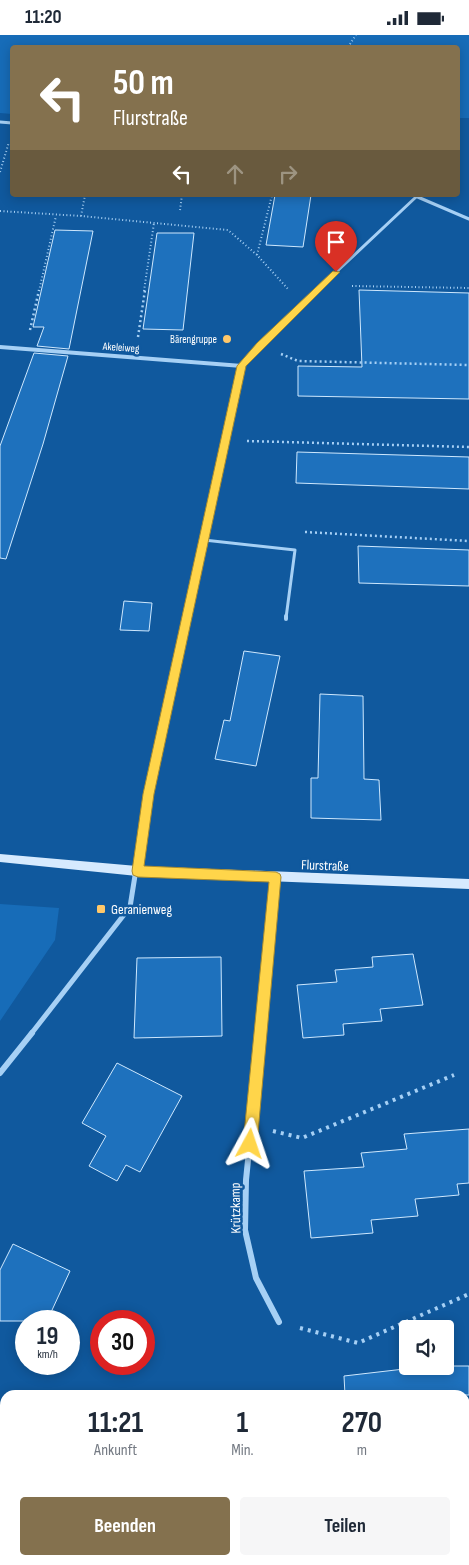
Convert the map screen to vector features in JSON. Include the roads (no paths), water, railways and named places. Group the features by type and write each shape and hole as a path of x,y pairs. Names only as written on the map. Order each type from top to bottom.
{"street":[{"path":"0,1073 130,907 138,871 148,794 242,366 260,345 413,197"},
{"path":"416,197 469,219"},
{"name":"Akeleiweg","path":"0,347 242,366"},
{"name":"Flurstraße","path":"0,858 138,871 469,884"},
{"name":"Krützkamp","path":"276,877 246,1180 245,1230 256,1277 279,1322"}],"lane":[{"path":"204,540 295,550 286,619"}],"place":[{"name":"Bärengruppe","path":"227,339"},
{"name":"Geranienweg","path":"101,909"}]}
